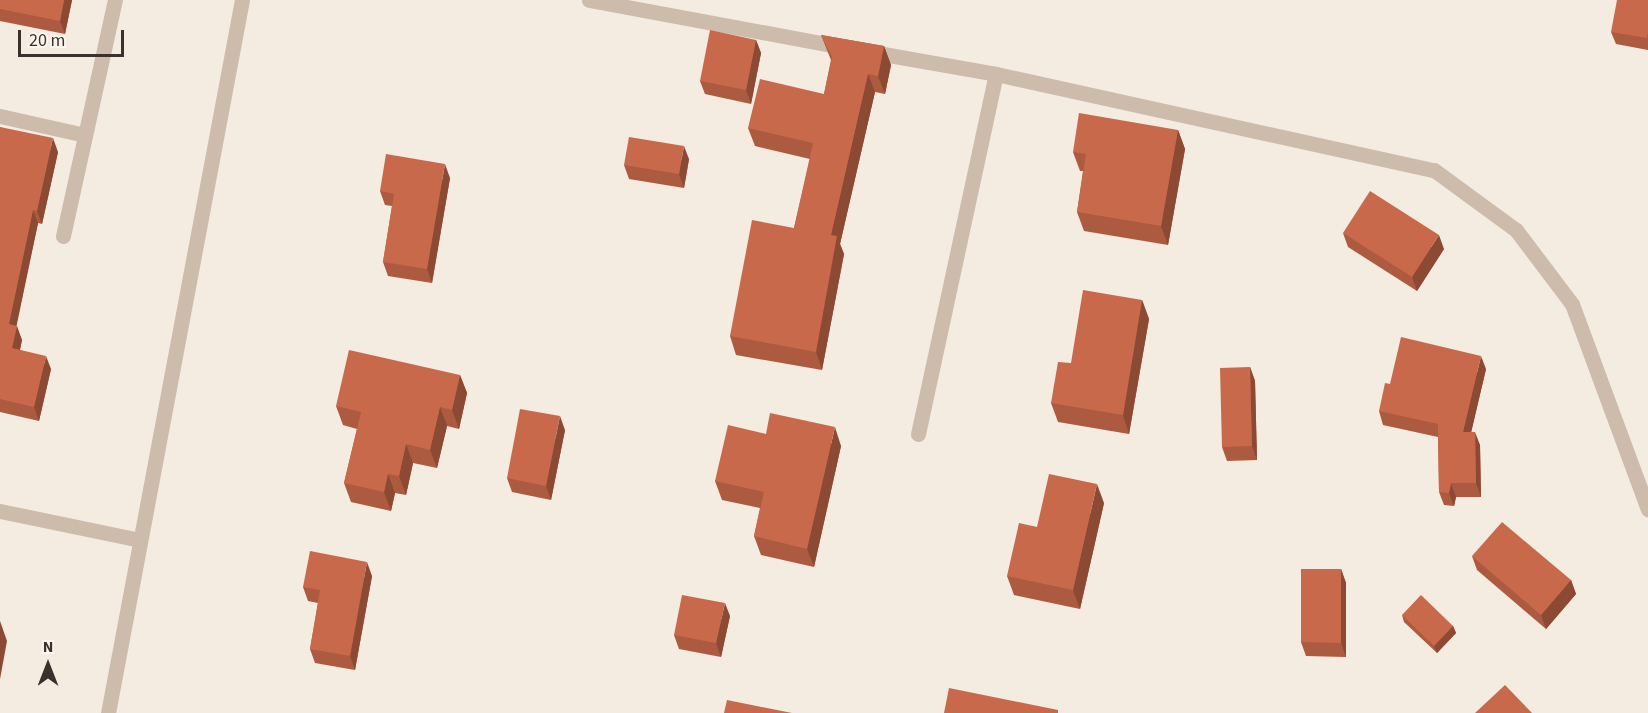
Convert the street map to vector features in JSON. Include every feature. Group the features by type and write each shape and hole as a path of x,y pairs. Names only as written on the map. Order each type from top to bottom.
{"street":[{"path":"63,236 115,0"},
{"path":"108,713 243,0"},
{"path":"589,0 996,74 1434,170 1516,230 1572,304 1648,509"},
{"path":"918,434 996,74"},
{"path":"0,116 85,135"},
{"path":"0,511 140,540"}],"building":[{"path":"0,0 64,0 60,21 0,9"},
{"path":"1617,0 1648,0 1647,38 1611,32"},
{"path":"710,30 756,40 746,90 700,81"},
{"path":"821,35 884,46 878,76 868,74 831,235 837,236 816,352 730,336 752,220 794,228 813,143 748,128 760,79 824,94 832,57"},
{"path":"1079,113 1178,130 1161,226 1077,212 1086,154 1073,152"},
{"path":"0,127 53,138 37,211 33,210 9,324 17,326 12,348 46,356 34,407 0,399"},
{"path":"629,137 684,146 679,174 624,165"},
{"path":"386,154 445,164 427,269 383,262 394,194 380,191"},
{"path":"1370,191 1439,235 1412,277 1343,233"},
{"path":"1083,290 1142,300 1123,415 1051,403 1058,362 1071,363"},
{"path":"1401,337 1481,356 1463,432 1475,432 1476,483 1451,483 1449,493 1439,492 1438,424 1379,411 1385,383 1390,384"},
{"path":"349,350 460,375 452,410 440,407 430,450 406,444 399,476 388,474 384,492 344,483 361,412 336,406"},
{"path":"1250,367 1252,446 1222,447 1220,368"},
{"path":"520,409 560,416 546,486 507,478"},
{"path":"770,413 835,427 807,549 754,536 764,492 715,481 728,425 766,434"},
{"path":"1049,474 1097,484 1073,590 1007,576 1019,523 1037,527"},
{"path":"1502,522 1571,580 1541,615 1472,556"},
{"path":"310,551 367,562 350,656 310,649 320,590 303,587"},
{"path":"1301,569 1341,569 1341,643 1301,642"},
{"path":"682,595 725,603 716,643 674,635"},
{"path":"1421,595 1453,626 1434,646 1402,615"},
{"path":"1505,685 1532,713 1475,713"},
{"path":"949,688 1058,710 1058,713 944,713"},
{"path":"727,700 792,713 724,713"}]}
